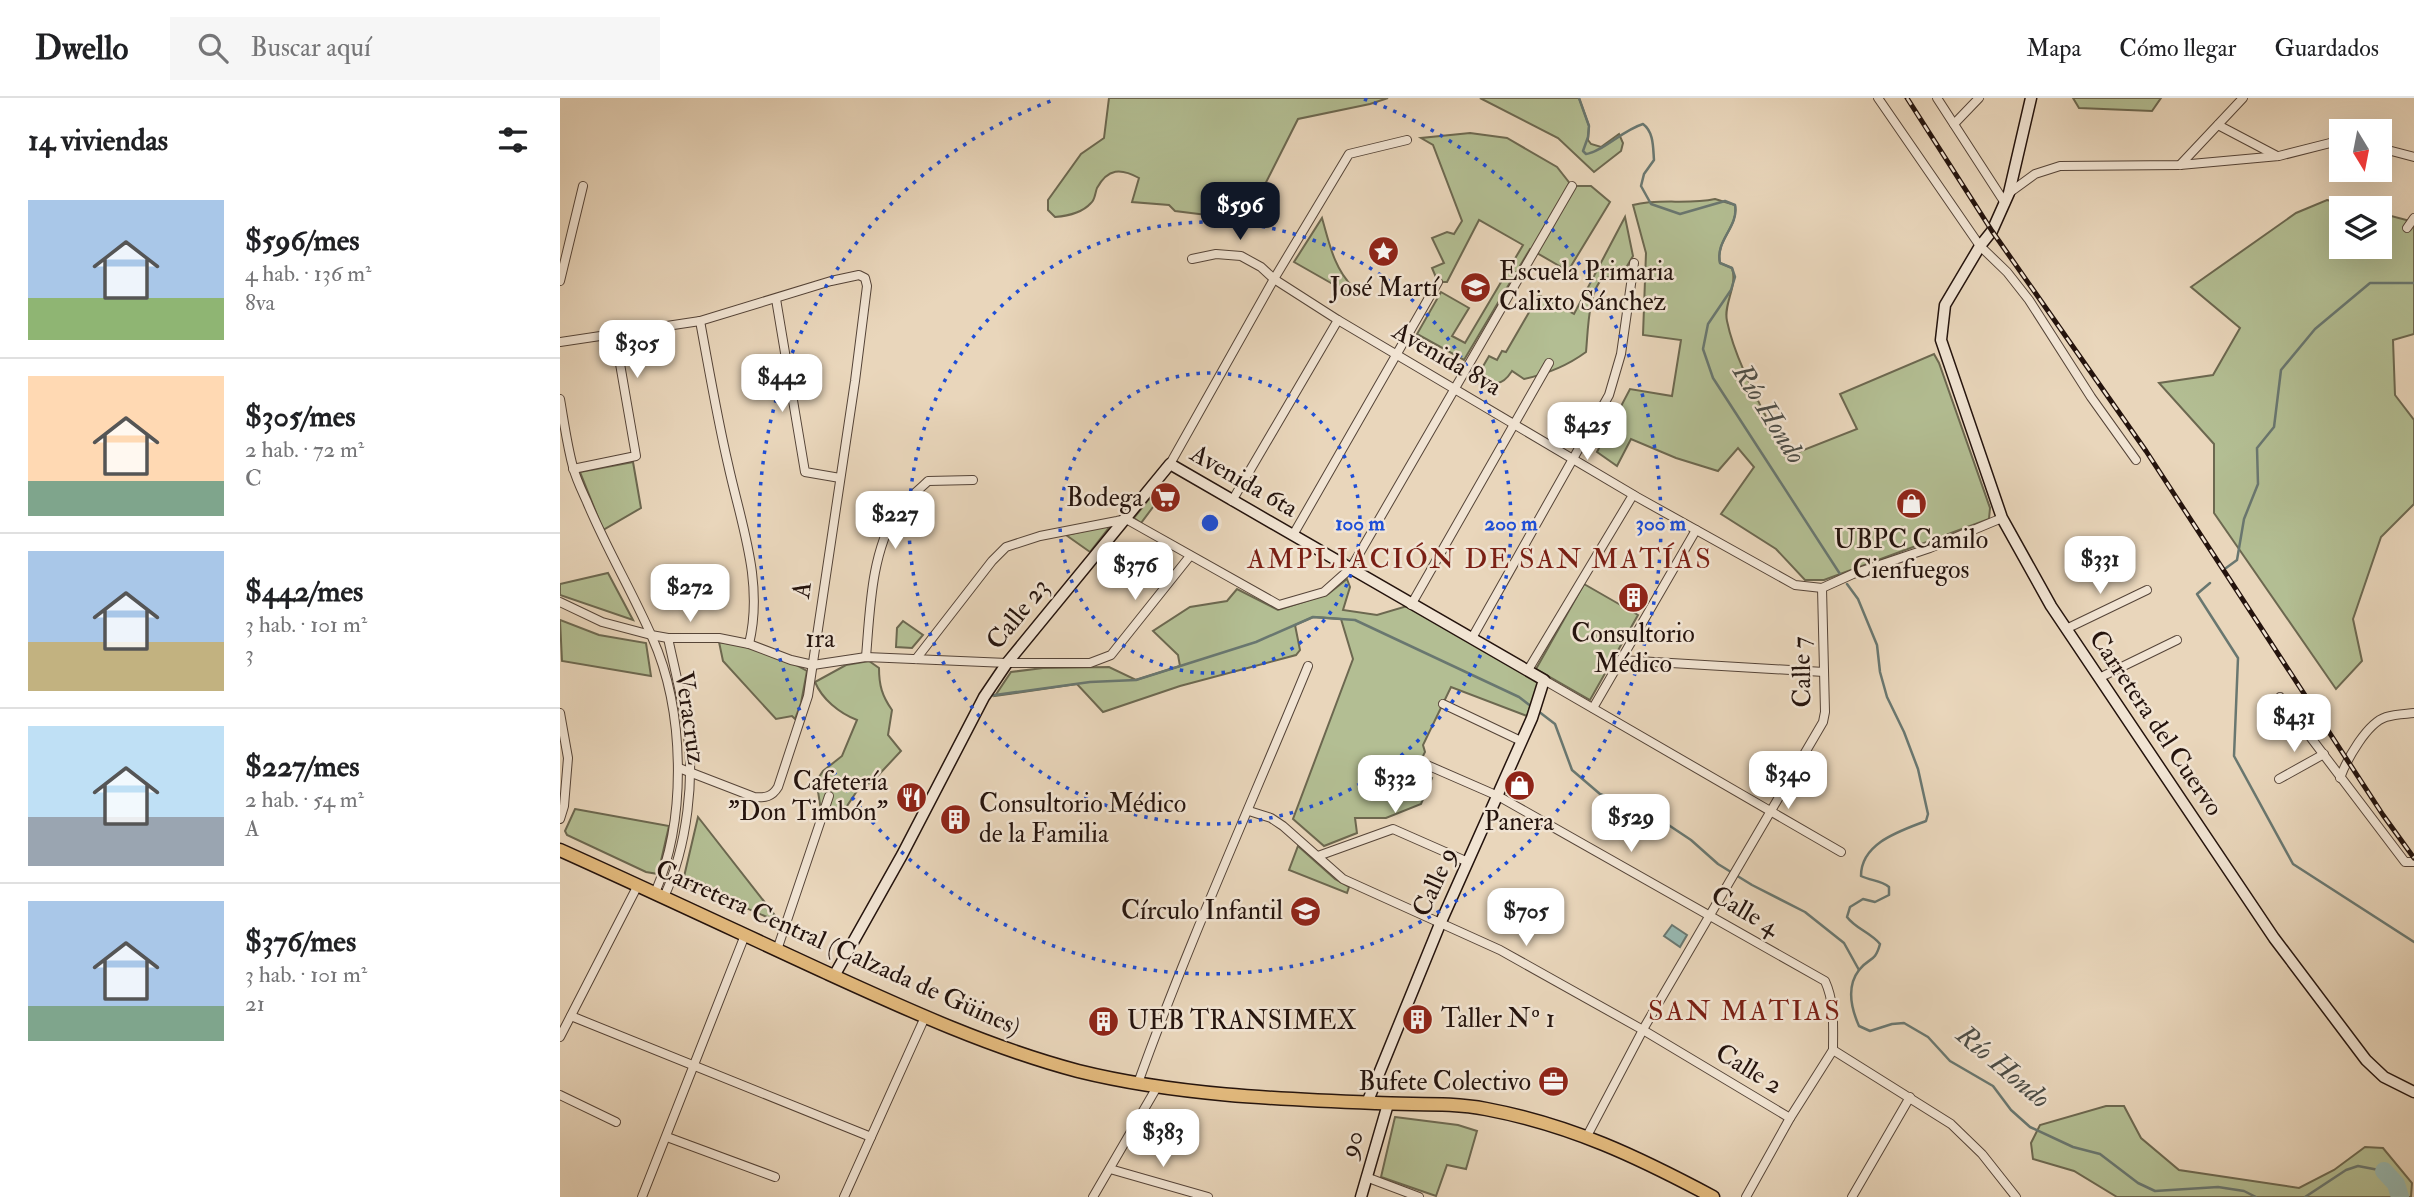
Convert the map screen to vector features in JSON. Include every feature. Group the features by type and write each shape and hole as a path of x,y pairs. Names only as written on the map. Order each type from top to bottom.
{"main road":[{"name":"Carretera Central (Calzada de Güines)","path":"560,850 925,1017 1020,1054 1077,1070 1157,1087 1238,1096 1483,1108 1587,1136 1642,1159 1713,1197"}],"street":[{"path":"1878,98 1980,246 2007,272 2029,300 2091,397 2136,460"},
{"path":"1937,98 2007,198 2035,174 2060,166 2180,165 2279,156 2329,143"},
{"path":"1954,124 1979,98"},
{"name":"Carretera del Cuervo","path":"2031,98 2007,198 1992,231 1945,305 1941,340 2001,518 2050,606 2211,847 2320,1003 2366,1060 2384,1077 2414,1092"},
{"path":"2180,165 2243,98"},
{"path":"2218,125 2279,156"},
{"name":"Calle 23","path":"834,976 902,855 984,697 1007,663 1170,464 1274,279 1349,154 1407,140"},
{"path":"2392,151 2414,157"},
{"path":"560,281 583,186"},
{"path":"916,659 992,561 1006,547 1082,527 1126,519 1279,605 1324,592 1352,568 1572,186"},
{"path":"2407,228 2414,218"},
{"name":"Avenida 8va","path":"1192,259 1216,254 1241,256 1338,320 1633,495 1795,585 1822,589"},
{"path":"1472,638 1573,457 1599,416 1617,371 1634,263"},
{"name":"A","path":"679,768 754,797 764,798 774,793 800,725 813,665 867,286 865,278 859,275 776,299"},
{"path":"1293,535 1438,282"},
{"path":"560,342 701,321 776,299 805,472 839,478"},
{"path":"1232,501 1338,320"},
{"path":"701,321 727,461 755,586 754,621 749,643"},
{"path":"573,469 636,456 615,335"},
{"path":"1411,604 1549,363"},
{"name":"Veracruz","path":"560,399 573,469 596,524 660,656 675,723 679,768 669,856 660,895"},
{"name":"Avenida 6ta","path":"1170,464 1841,852"},
{"path":"866,657 881,544 898,510 928,481 974,480"},
{"path":"1528,670 1633,495"},
{"path":"1822,589 1853,574 1930,548 2001,518"},
{"path":"1593,708 1696,530"},
{"name":"1ra","path":"560,602 601,622 651,635 668,638 719,638 749,643 791,660 813,665 866,657 1007,663 1090,663 1111,655 1190,556"},
{"name":"Calle 7","path":"1587,1136 1643,1030 1823,722 1822,589"},
{"path":"2066,629 2147,590"},
{"name":"Veracruz","path":"660,895 671,882 681,842 690,771 687,724 668,638"},
{"path":"2099,678 2177,640"},
{"path":"1621,660 1824,672"},
{"path":"1138,1083 1184,959 1249,811 1308,666"},
{"name":"Calle 9","path":"1367,1103 1440,923 1532,718 1544,680"},
{"path":"2280,697 2404,862 2414,862"},
{"path":"1443,704 1521,741"},
{"path":"560,713 568,758 564,806 560,819"},
{"path":"2340,778 2347,759 2384,717 2414,713"},
{"path":"2279,779 2324,754"},
{"name":"Calle 4","path":"1420,762 1499,796 1825,981 1833,1007 1833,1050"},
{"path":"777,950 829,796"},
{"name":"Calle 2","path":"1249,811 1271,818 1283,826 1343,879 1500,950 1643,1030 1790,1118"},
{"path":"1318,856 1393,829 1468,862"},
{"path":"561,1033 638,885"},
{"path":"642,1197 745,935"},
{"path":"570,1016 871,1137"},
{"path":"844,1197 925,1017"},
{"path":"1746,1197 1790,1118 1833,1050 1951,1124 1973,1144 2016,1197"},
{"path":"1093,1197 1157,1087"},
{"path":"560,1095 616,1122"},
{"path":"1852,1197 1910,1097"},
{"name":"90","path":"1361,1197 1388,1104"},
{"path":"667,1137 775,1177"},
{"path":"1110,1169 1208,1197"},
{"path":"1366,1177 1419,1197"}],"green space":[{"path":"1109,98 1388,98 1298,119 1247,220 1175,211 1169,205 1132,202 1139,178 1121,171 1110,173 1101,181 1092,202 1083,209 1070,215 1055,217 1048,210 1048,200 1081,154 1104,138"},
{"path":"1480,98 1579,98 1589,126 1588,140 1591,144 1601,147 1619,134 1623,143 1621,151 1594,172 1558,138"},
{"path":"2073,98 2161,98 2152,111 2079,108"},
{"path":"1470,133 1507,138 1557,167 1572,186 1591,186 1610,202 1568,271 1530,249 1464,360 1417,334 1441,292 1469,308 1452,336 1465,343 1523,245 1479,220 1447,282 1438,282 1432,268 1444,263 1432,238 1447,232 1454,234 1462,221 1433,145 1421,138"},
{"path":"1715,199 1735,205 1734,220 1719,255 1720,263 1732,268 1733,281 1726,315 1731,338 1786,457 1857,429 1840,394 1934,354 1990,508 1989,519 1824,580 1805,580 1776,549 1721,514 1754,467 1738,448 1718,471 1676,458 1631,439 1617,466 1597,452 1630,389 1672,396 1681,340 1643,335 1646,253 1633,205"},
{"path":"2329,200 2329,259 2392,259 2392,216 2414,222 2414,334 2393,340 2395,395 2414,420 2414,504 2381,537 2353,619 2362,661 2336,689 2214,513 2214,444 2159,383 2213,375 2240,328 2191,287 2296,213"},
{"path":"1625,217 1633,256 1620,278 1604,277 1595,291 1586,352 1556,369 1524,379 1512,371 1504,380 1496,383 1478,375 1489,356 1497,360 1502,351 1506,352 1539,295 1574,314"},
{"path":"1322,218 1337,264 1353,287 1352,295 1294,262"},
{"path":"633,462 641,508 603,530 580,472"},
{"path":"1149,499 1156,503 1141,523 1134,518"},
{"path":"1111,525 1090,552 1066,535"},
{"path":"608,573 633,620 560,595 560,584"},
{"path":"1347,579 1350,587 1343,610 1377,615 1407,606 1539,681 1527,716 1451,687 1423,745 1425,752 1415,772 1432,778 1421,804 1386,818 1355,818 1357,833 1324,846 1293,819 1353,659 1341,619 1313,617 1295,625 1300,650 1296,655 1180,686 1103,712 1077,684 995,696 1011,672 1043,668 1109,667 1136,680 1180,666 1178,655 1153,631 1190,607 1227,601 1237,589 1278,610 1328,594"},
{"path":"1584,584 1638,615 1590,700 1536,669"},
{"path":"560,620 599,635 646,643 651,676 562,661"},
{"path":"903,621 923,635 912,648 896,647 897,628"},
{"path":"719,642 764,652 807,671 795,719 792,716 776,719 723,661"},
{"path":"869,661 879,668 882,690 892,710 888,735 901,751 871,783 861,785 845,809 827,820 822,817 817,785 819,777 842,756 857,720 832,705 815,682 846,665"},
{"path":"575,809 669,826 658,874 646,872 567,835 565,831"},
{"path":"698,817 781,923 683,881"},
{"path":"1298,846 1335,879 1349,887 1347,893 1289,870"},
{"path":"2106,1106 2124,1106 2141,1138 2179,1170 2299,1188 2334,1170 2365,1147 2383,1148 2412,1183 2411,1197 2117,1197 2074,1171 2033,1159 2031,1143 2040,1125"},
{"path":"1395,1117 1458,1125 1477,1131 1466,1169 1447,1165 1436,1196 1381,1177"}],"water":[{"path":"1672,925 1687,935 1680,947 1664,936"}],"waterway":[{"name":"Río Hondo","path":"1579,98 1589,126 1583,151 1586,154 1635,127 1643,124 1647,127 1652,140 1654,160 1644,174 1641,186 1651,204 1680,214 1725,201 1735,205 1734,220 1719,255 1720,263 1732,268 1735,277 1731,290 1708,324 1703,349 1713,378 1840,574"},
{"path":"2226,568 2237,560 2244,519 2258,484 2257,448 2274,427 2281,370 2315,329 2370,283 2414,283"},
{"path":"2210,583 2197,594 2238,658 2234,756 2293,864 2414,942"},
{"name":"Río Hondo","path":"1847,584 1858,599 1877,645 1880,672 1887,697 1918,769 1928,814 1926,821 1894,834 1875,847 1863,865 1861,876 1889,887 1889,895 1875,902 1863,899 1850,907 1847,917 1880,944 1874,957 1859,970 1852,983 1852,1005 1859,1026 1870,1031 1904,1023 1928,1037 1950,1061 1993,1086 2011,1110 2030,1127 2073,1147 2100,1154 2138,1183 2155,1191 2218,1187 2244,1191 2256,1197"},
{"path":"988,696 1090,682 1136,680 1256,642 1313,617 1355,620 1519,697 1532,707"},
{"path":"1538,711 1555,724 1572,770 1600,794 1655,816 1691,840 1718,864 1805,912 1844,943 1859,970"},
{"name":"Río Hondo","path":"2305,1197 2346,1170 2358,1166 2384,1171"},
{"name":"Río Hondo","path":"2384,1171 2396,1184 2400,1197"}],"railway":[{"path":"1907,98 1992,231 2146,451 2383,815 2414,858"}],"place":[{"name":"José Martí","path":"1384,252"},
{"name":"Escuela Primaria Calixto Sánchez","path":"1476,287"},
{"name":"Bodega","path":"1166,498"},
{"name":"UBPC Camilo Cienfuegos","path":"1911,504"},
{"name":"Consultorio Médico","path":"1633,598"},
{"name":"Panera","path":"1519,786"},
{"name":"Cafetería \"Don Timbón\"","path":"911,797"},
{"name":"Consultorio Médico de la Familia","path":"956,819"},
{"name":"Círculo Infantil","path":"1306,911"},
{"name":"Taller Nº 1","path":"1418,1019"},
{"name":"UEB TRANSIMEX","path":"1104,1021"},
{"name":"Bufete Colectivo","path":"1554,1082"}],"district":[{"name":"AMPLIACIÓN DE SAN MATÍAS","path":"1480,559"},
{"name":"SAN MATIAS","path":"1745,1011"}]}
